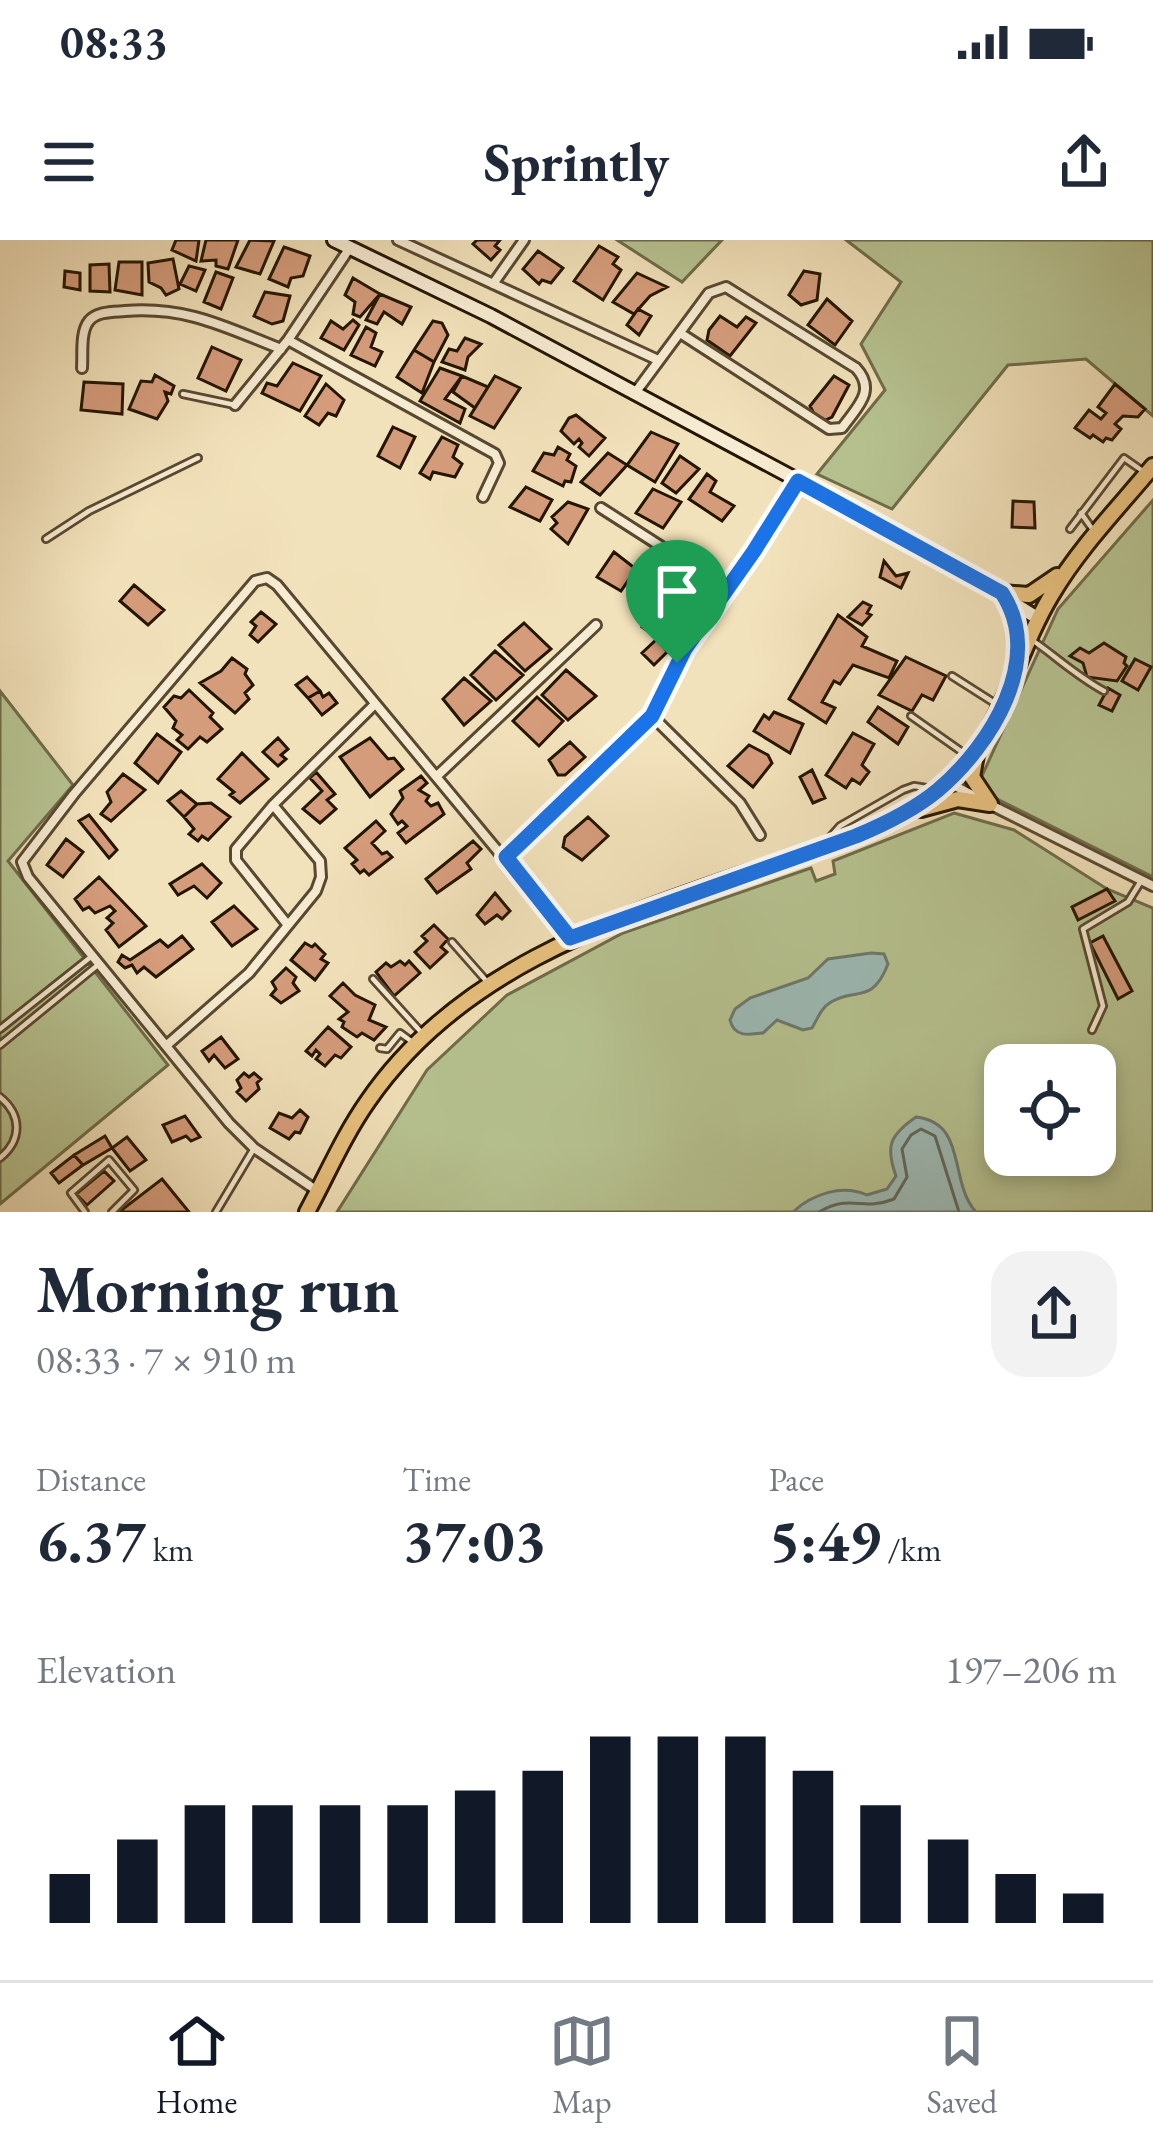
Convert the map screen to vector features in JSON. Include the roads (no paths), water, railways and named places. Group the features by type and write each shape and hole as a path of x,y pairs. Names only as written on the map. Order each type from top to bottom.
{"main road":[{"path":"334,240 491,316 798,481 1002,593 1039,619"},
{"path":"990,804 972,777 975,758 1039,619 1080,555 1150,470"},
{"path":"1002,593 1029,595 1080,555"},
{"path":"1002,593 1020,636 1010,689"},
{"path":"899,816 943,786 986,734"},
{"path":"307,1212 368,1100 420,1041 488,984 570,938 899,816 958,799 990,804"}],"street":[{"path":"398,240 659,361"},
{"path":"493,284 524,240"},
{"path":"235,405 288,340 350,248"},
{"path":"634,393 709,293 726,287 856,368 868,384 867,393 842,428 829,430 680,333"},
{"path":"82,368 89,320 121,312 181,311 281,349"},
{"path":"288,340 495,454 499,463 483,497"},
{"path":"506,857 652,716 685,649 798,481"},
{"path":"601,508 726,588"},
{"path":"318,1191 254,1148 229,1123 28,877 22,862 83,783 261,578 277,585 570,938"},
{"path":"437,776 596,625"},
{"path":"286,924 236,855 239,844 375,704"},
{"path":"652,716 740,803 760,835"},
{"path":"943,786 990,804 1153,886"},
{"path":"167,1045 240,982 320,885 322,866 274,805"}],"lane":[{"path":"183,394 235,405"},
{"path":"46,539 89,511 198,458"},
{"path":"1070,529 1124,458 1150,470"},
{"path":"1081,512 1096,535"},
{"path":"1031,639 1058,658 1064,669 1104,691"},
{"path":"952,676 1000,707"},
{"path":"911,716 970,757"},
{"path":"822,848 840,826 903,790 943,786"},
{"path":"1092,1030 1103,1006 1083,929 1128,902 1141,880"},
{"path":"452,942 488,984"},
{"path":"0,1030 96,960"},
{"path":"0,1045 96,960"},
{"path":"373,979 420,1041"},
{"path":"380,1048 387,1049 400,1033 420,1041"},
{"path":"0,1097 12,1109 17,1130 9,1151 0,1158"},
{"path":"216,1212 254,1148"},
{"path":"85,1212 71,1193 110,1160 134,1190 112,1212"}],"water":[{"path":"884,954 888,964 876,985 831,1002 812,1028 803,1030 777,1020 763,1033 747,1034 732,1026 735,1009 750,998 808,978 828,959"},
{"path":"916,1117 943,1130 976,1212 793,1212 828,1193 848,1190 867,1195 887,1189 896,1176 892,1142"}]}
